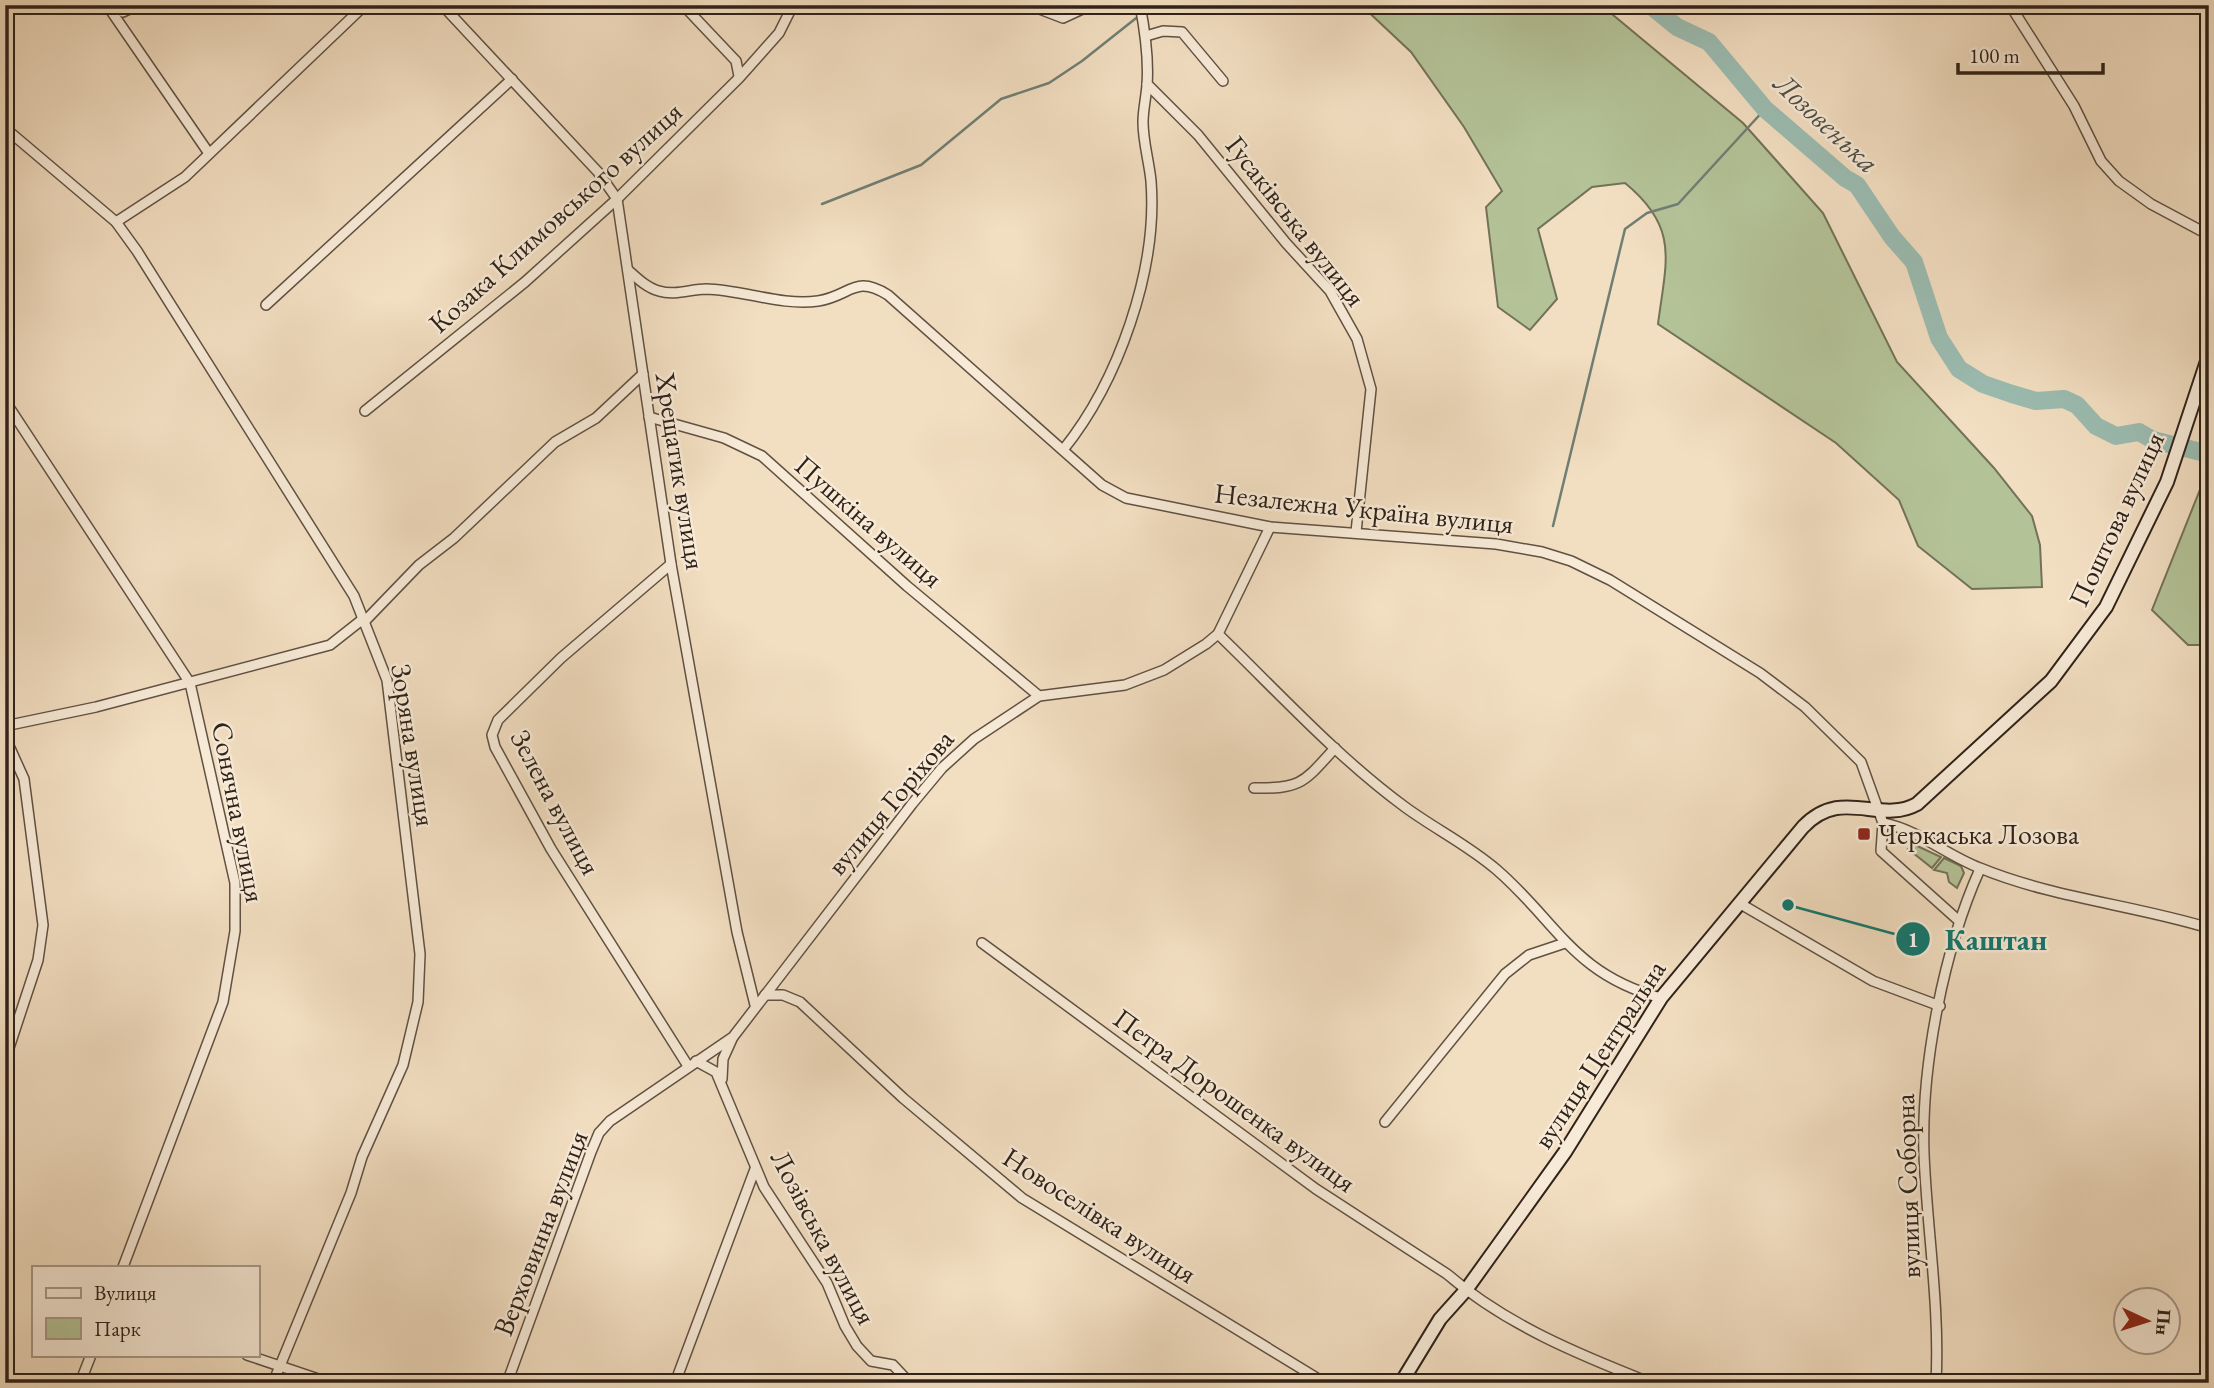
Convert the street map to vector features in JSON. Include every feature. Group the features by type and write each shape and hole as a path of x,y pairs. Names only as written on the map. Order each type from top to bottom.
{"street":[{"path":"109,5 123,12 138,5"},
{"path":"109,5 208,152"},
{"path":"116,222 177,183 365,5"},
{"name":"Хрещатик вулиця","path":"442,5 598,172 617,199 671,564 737,932 755,1005"},
{"path":"683,5 736,61 740,68 738,78"},
{"name":"Козака Климовського вулиця","path":"365,411 526,282 617,199 779,33 793,5"},
{"path":"1029,5 1063,18 1091,5"},
{"path":"1063,450 1103,393 1117,362 1139,290 1151,182 1143,120 1147,84 1146,36 1140,5"},
{"path":"2010,5 2074,106 2101,161 2119,181 2151,204 2209,235"},
{"path":"1146,36 1163,31 1182,32 1223,81"},
{"path":"266,305 512,79"},
{"name":"Гусаківська вулиця","path":"1147,84 1198,135 1286,243 1330,291 1357,339 1371,389 1356,532"},
{"name":"Зоряна вулиця","path":"5,128 116,222 281,476 354,596 387,680 420,954 418,1002 403,1065 362,1157 351,1193 273,1383"},
{"name":"Незалежна Україна вулиця","path":"628,270 649,287 672,293 704,289 812,301 837,296 863,284 873,286 888,295 1102,485 1126,498 1270,527 1496,544 1542,552 1610,580 1760,673 1836,734 1861,762 1883,823 1881,851 1958,920"},
{"name":"Поштова вулиця","path":"1878,808 1892,811 1917,804 2051,681 2106,607 2167,482 2209,355"},
{"path":"5,726 96,708 330,645 363,621 419,565 454,538 555,442 596,418 643,374"},
{"name":"Сонячна вулиця","path":"5,401 190,683 235,883 235,931 230,972 214,1033 180,1112 123,1266"},
{"name":"Пушкіна вулиця","path":"649,417 724,438 761,456 907,586 1039,696"},
{"path":"1270,527 1218,634 1335,747 1405,807 1470,848 1499,872 1565,943 1600,972 1632,990 1661,998"},
{"name":"Зелена вулиця","path":"671,564 561,658 498,720 492,735 495,747 551,849 692,1064"},
{"name":"вулиця Горіхова","path":"692,1064 733,1037 755,1005 942,768 974,739 1039,696 1089,692 1125,685 1164,670 1218,634"},
{"path":"5,737 24,779 43,925 38,960 5,1060"},
{"path":"1254,788 1294,786 1306,780 1335,747"},
{"name":"вулиця Центральна","path":"1401,1383 1440,1319 1465,1290 1565,1152 1661,998 1739,903 1815,816 1843,806 1878,808"},
{"path":"1883,823 1902,827 1980,869 2072,895 2209,928"},
{"name":"вулиця Соборна","path":"1936,1383 1938,1346 1924,1089 1958,920 1980,869"},
{"path":"1739,903 1873,981 1940,1006"},
{"name":"Петра Дорошенка вулиця","path":"982,943 1316,1189 1447,1274 1465,1290 1537,1334 1651,1383"},
{"path":"1385,1122 1505,974 1529,955 1565,943"},
{"name":"Новоселівка вулиця","path":"765,995 783,995 800,1002 923,1115 1022,1198 1325,1383"},
{"path":"722,1084 723,1059 733,1037"},
{"name":"Лозівська вулиця","path":"692,1064 712,1068 722,1084 752,1153 755,1169 827,1283 845,1326 857,1346 871,1361 893,1366 910,1383"},
{"name":"Верховинна вулиця","path":"507,1383 600,1133 621,1110 692,1064"},
{"path":"675,1383 755,1169"},
{"path":"80,1383 91,1356"},
{"path":"250,1356 330,1383"}],"green space":[{"path":"1361,5 1601,5 1743,123 1823,213 1897,362 1994,468 2032,516 2040,545 2042,587 1972,589 1918,546 1899,500 1836,443 1658,324 1666,264 1662,231 1643,199 1625,183 1592,187 1538,229 1557,299 1530,330 1498,307 1486,207 1502,191 1464,127 1411,52"},
{"path":"2209,467 2209,645 2188,645 2152,610"},
{"path":"1913,844 1941,857 1932,868 1908,849"},
{"path":"1944,858 1961,866 1964,873 1957,888 1949,882 1947,873 1934,870"}],"waterway":[{"name":"Лозовенька","path":"1650,5 1677,27 1709,42 1765,109 1845,178 1857,185 1892,237 1914,262 1939,338 1959,369 1983,384 2036,401 2064,399 2077,405 2096,426 2116,436 2139,432 2153,440 2209,454"},
{"path":"822,204 921,165 1001,99 1049,83 1082,61 1140,15"},
{"path":"1553,526 1625,229 1647,213 1678,204 1765,109"}],"place":[{"name":"Черкаська Лозова","path":"1864,834"},
{"name":"Каштан","path":"1788,905"}]}
